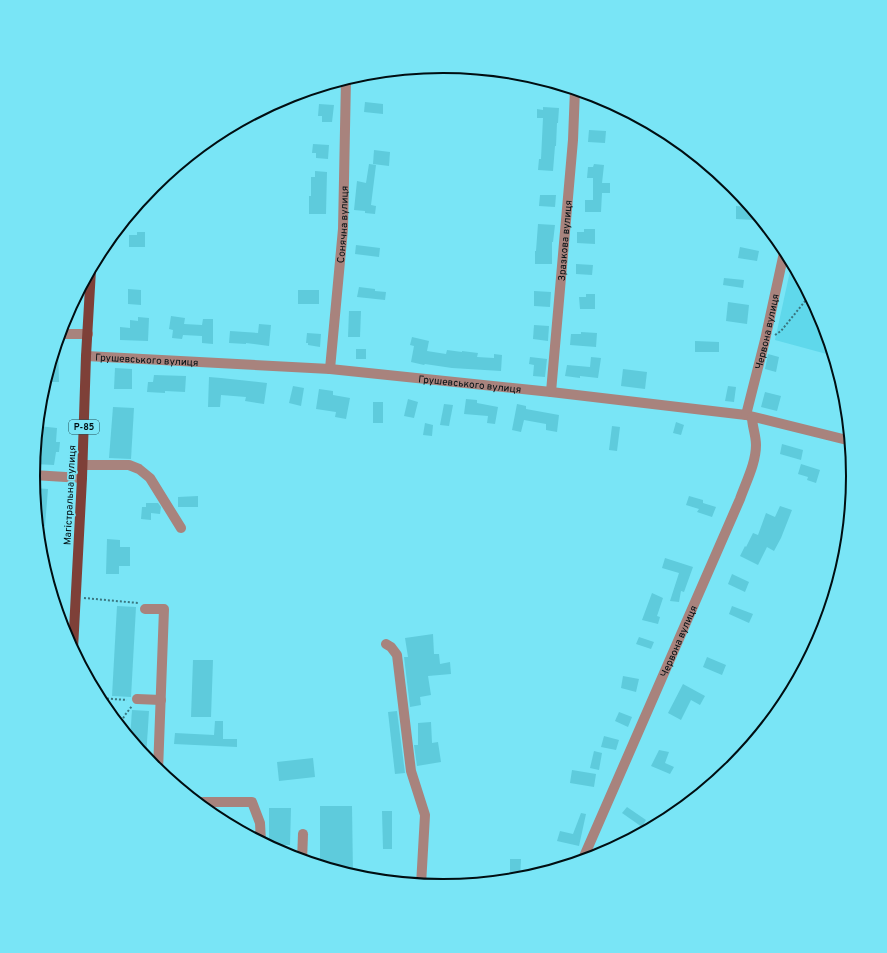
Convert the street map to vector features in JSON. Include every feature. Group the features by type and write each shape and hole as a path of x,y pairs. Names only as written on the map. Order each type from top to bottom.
{"main road":[{"name":"Магістральна вулиця","path":"73,636 83,465 86,356 90,282"}],"street":[{"name":"Сонячна вулиця","path":"330,369 343,229 346,85"},
{"name":"Зразкова вулиця","path":"551,392 573,140 575,95"},
{"name":"Червона вулиця","path":"585,854 740,499 754,462 756,444 755,433 749,416 783,258"},
{"path":"66,334 88,334"},
{"name":"Грушевського вулиця","path":"86,356 330,369 551,392 749,416 845,440"},
{"path":"83,465 129,465 139,469 150,478 181,528"},
{"path":"40,475 82,478"},
{"path":"145,609 164,610 158,762"},
{"path":"386,644 391,647 397,656 411,771 425,815 422,879"},
{"path":"137,699 161,700"},
{"path":"205,802 252,802 260,823 261,836"},
{"path":"302,854 303,834"}],"path":[{"path":"766,340 781,331 806,300"},
{"path":"75,597 138,603 145,609"},
{"path":"107,699 137,699"},
{"path":"122,720 137,699"}],"shaded area":[{"path":"790,270 816,322 828,354 775,340"}],"building":[{"path":"365,102 383,104 383,114 364,112"},
{"path":"319,104 334,105 332,122 322,122 322,116 318,116"},
{"path":"543,107 559,108 553,171 538,170 539,159 541,159 543,118 537,118 537,109 543,110"},
{"path":"589,130 606,131 605,143 588,142"},
{"path":"313,144 329,145 328,159 316,158 316,153 312,153"},
{"path":"374,150 390,152 389,166 373,164"},
{"path":"369,164 376,165 371,205 376,206 375,214 354,210 357,181 366,183"},
{"path":"594,164 604,165 602,183 610,183 610,193 602,193 601,212 585,212 585,200 593,200 593,178 587,178 588,167 593,167"},
{"path":"315,171 327,172 326,214 309,214 311,177 315,177"},
{"path":"540,195 556,195 555,207 539,206"},
{"path":"736,206 744,207 754,220 736,219"},
{"path":"538,224 555,225 552,242 552,264 535,264"},
{"path":"584,229 595,229 595,244 577,243 577,232 584,232"},
{"path":"137,232 145,232 145,247 129,247 129,235 137,235"},
{"path":"356,245 380,248 379,257 355,254"},
{"path":"740,247 759,251 757,261 738,258"},
{"path":"576,264 593,265 592,275 576,274"},
{"path":"724,278 744,280 743,288 723,285"},
{"path":"359,287 386,292 385,300 357,297"},
{"path":"128,289 141,290 141,305 128,304"},
{"path":"298,290 319,290 319,304 298,304"},
{"path":"534,291 551,292 550,307 534,306"},
{"path":"586,294 595,294 595,309 580,309 579,297 586,297"},
{"path":"728,302 749,305 747,324 726,321"},
{"path":"349,311 361,311 360,337 348,337"},
{"path":"171,316 185,318 184,324 202,325 203,319 213,319 213,344 202,343 202,336 183,335 182,339 172,338 173,330 169,329"},
{"path":"138,317 149,318 148,341 120,340 120,327 130,328 130,320 138,321"},
{"path":"259,324 271,325 269,346 246,343 229,343 230,331 258,333"},
{"path":"534,325 549,326 548,341 533,339"},
{"path":"581,332 597,333 596,347 570,345 571,334 581,334"},
{"path":"307,333 321,334 320,347 308,345 308,343 306,343"},
{"path":"412,337 429,341 427,351 446,354 447,350 462,351 478,353 477,357 494,358 494,354 502,355 501,371 452,368 411,362 414,346 410,345"},
{"path":"695,341 719,342 719,352 695,352"},
{"path":"356,349 366,349 366,359 356,359"},
{"path":"768,354 779,357 776,372 765,369"},
{"path":"58,357 59,382 52,382"},
{"path":"530,357 547,359 545,377 533,376 534,365 529,364"},
{"path":"591,357 601,358 598,378 565,376 567,365 590,367"},
{"path":"115,368 132,369 132,389 114,389"},
{"path":"623,369 647,372 645,389 621,386"},
{"path":"154,375 186,376 185,392 147,392 148,382 153,382"},
{"path":"209,377 267,383 264,404 245,401 246,397 221,395 220,407 208,407"},
{"path":"293,386 304,388 301,406 289,403"},
{"path":"728,386 736,387 734,402 725,401"},
{"path":"319,389 333,391 333,395 350,398 346,419 335,417 336,412 316,409"},
{"path":"765,392 781,396 777,411 761,407"},
{"path":"408,399 418,402 414,418 404,416"},
{"path":"466,399 477,400 477,403 498,407 495,424 487,423 488,416 464,414"},
{"path":"373,402 383,402 383,423 373,423"},
{"path":"444,404 453,405 449,426 440,425"},
{"path":"517,404 526,406 526,409 559,415 557,432 546,430 546,424 524,420 521,432 512,430"},
{"path":"113,407 134,408 131,459 109,458"},
{"path":"676,422 684,425 681,435 673,433"},
{"path":"425,423 433,425 432,436 423,435"},
{"path":"612,426 620,427 617,451 609,450"},
{"path":"43,427 57,428 56,442 60,442 59,452 56,452 54,465 40,464"},
{"path":"782,444 803,450 801,460 780,454"},
{"path":"801,464 820,470 816,483 807,480 808,477 798,474"},
{"path":"40,488 48,489 45,526 43,526"},
{"path":"198,496 198,507 178,507 178,497"},
{"path":"689,496 703,500 703,503 716,507 712,517 697,512 699,509 686,505"},
{"path":"146,503 158,503 161,507 160,514 151,513 151,520 141,519 142,507 146,507"},
{"path":"780,506 792,510 774,551 767,547 758,565 740,556 753,533 758,535 766,513 775,517"},
{"path":"107,539 120,540 120,547 130,547 130,566 119,566 119,574 106,574"},
{"path":"665,558 693,567 684,592 681,591 679,602 670,601 679,573 662,568"},
{"path":"732,574 749,582 745,592 728,584"},
{"path":"652,593 663,598 657,616 660,617 658,624 642,620"},
{"path":"117,606 136,607 131,697 112,696"},
{"path":"732,606 753,614 749,623 729,614"},
{"path":"433,634 434,654 439,654 440,664 450,662 451,674 428,676 431,695 420,697 421,705 410,707 404,657 408,657 405,638"},
{"path":"639,637 654,642 651,649 636,644"},
{"path":"707,657 726,665 722,675 703,667"},
{"path":"193,660 213,660 211,717 191,717"},
{"path":"623,676 639,679 636,692 621,688"},
{"path":"683,684 705,696 700,705 691,700 681,720 668,713"},
{"path":"132,710 149,711 147,750 131,731"},
{"path":"397,711 405,773 395,774 388,712"},
{"path":"619,712 632,717 628,727 615,721"},
{"path":"215,721 223,721 223,739 237,739 237,747 174,744 175,733 214,735"},
{"path":"431,722 432,743 438,742 441,762 417,766 414,745 418,745 418,723"},
{"path":"604,736 619,740 616,750 601,747"},
{"path":"659,750 669,752 665,763 674,767 670,774 651,766"},
{"path":"594,751 602,753 599,770 590,768"},
{"path":"313,758 315,777 279,781 277,762"},
{"path":"572,770 596,774 594,787 570,783"},
{"path":"320,806 352,806 353,869 320,861"},
{"path":"627,807 646,820 642,827 622,813"},
{"path":"269,808 291,808 290,845 280,845 269,840"},
{"path":"382,811 392,811 392,849 383,849"},
{"path":"581,813 586,814 579,846 557,841 560,831 573,834"},
{"path":"510,859 521,859 520,872 510,874"}]}
